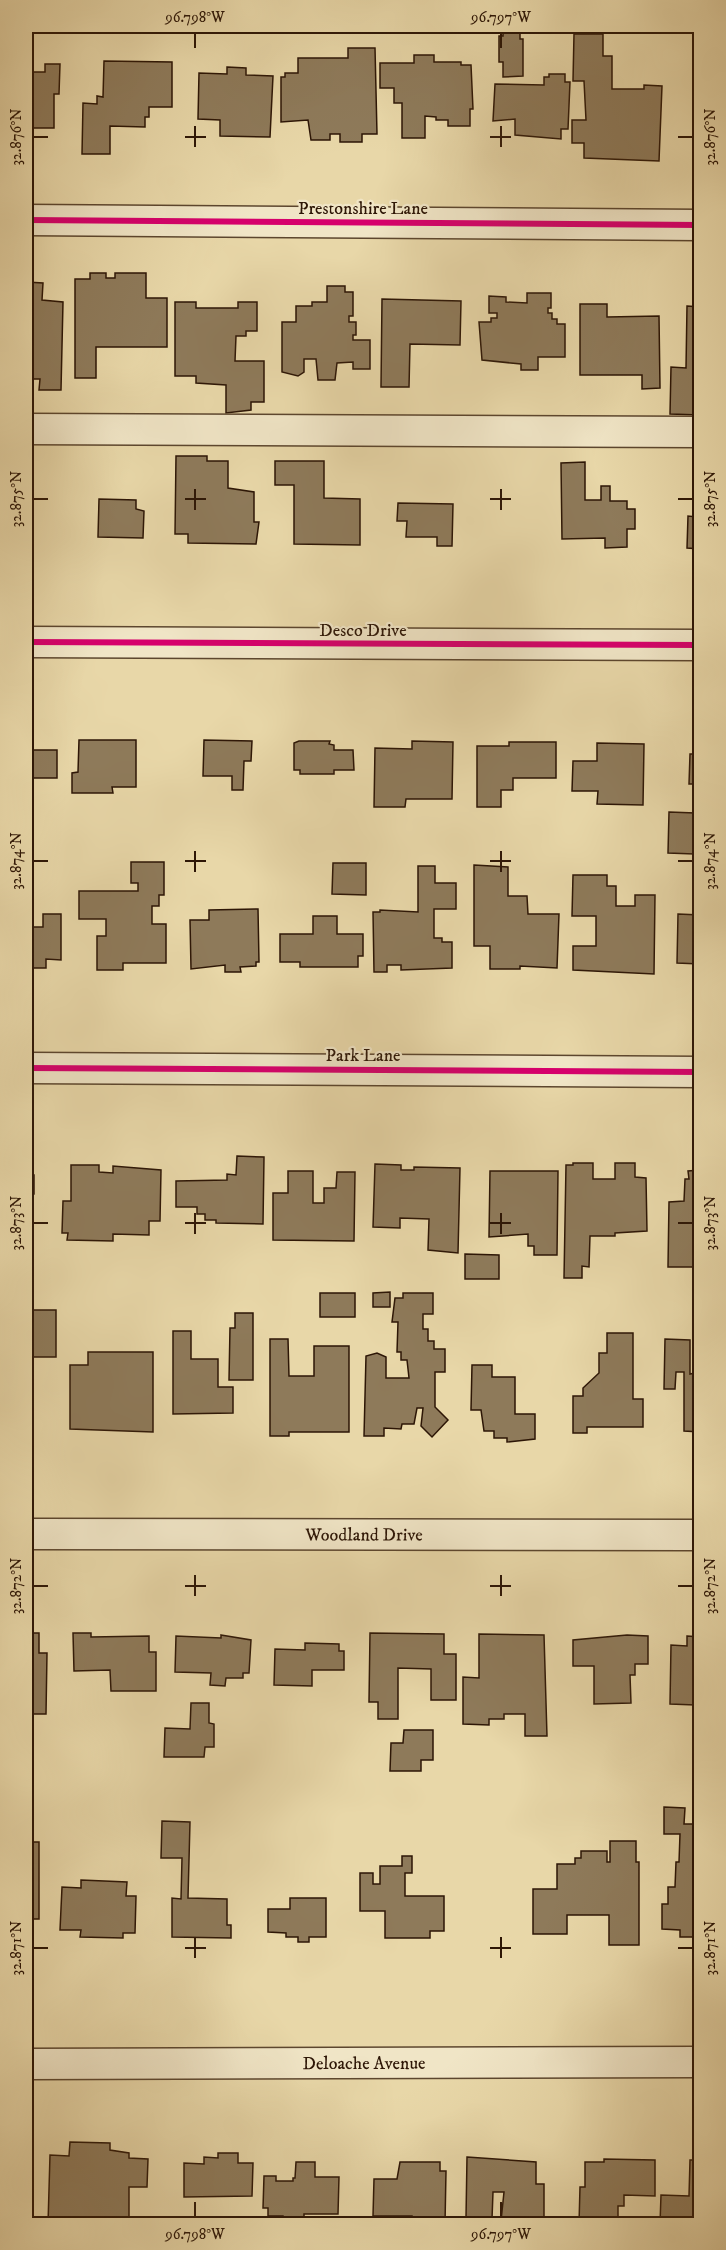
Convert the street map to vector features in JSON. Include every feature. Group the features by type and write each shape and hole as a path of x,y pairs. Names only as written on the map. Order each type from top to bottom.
{"street":[{"name":"Prestonshire Lane","path":"26,220 700,225"},
{"path":"26,429 700,432"},
{"name":"Desco Drive","path":"26,642 700,645"},
{"name":"Park Lane","path":"26,1068 700,1072"},
{"name":"Woodland Drive","path":"26,1534 700,1535"},
{"name":"Deloache Avenue","path":"26,2064 700,2062"}],"building":[{"path":"503,27 520,27 520,39 523,39 523,76 503,77 503,62 499,62 499,36 503,36"},
{"path":"574,34 603,34 603,56 612,56 612,89 644,89 644,85 662,86 659,161 584,158 584,143 572,143 572,120 586,120 584,81 573,81"},
{"path":"348,48 375,48 377,134 362,134 362,142 340,142 340,134 330,134 330,140 311,140 308,120 281,122 281,77 285,77 285,73 298,73 298,58 348,58"},
{"path":"414,55 434,55 434,62 461,62 461,65 471,65 473,109 470,109 470,126 448,126 448,120 436,120 436,117 425,116 425,138 402,138 402,103 394,103 394,88 380,88 380,63 414,63"},
{"path":"104,61 172,62 172,107 149,107 149,117 145,117 145,127 110,126 110,154 82,154 83,103 97,104 97,96 103,97"},
{"path":"45,64 60,64 59,94 54,94 54,128 26,128 26,91 32,91 32,72 45,72"},
{"path":"227,67 246,68 246,75 273,76 270,137 220,136 220,120 198,119 199,73 227,74"},
{"path":"549,74 565,74 565,82 570,82 568,129 561,129 561,139 515,135 515,119 493,121 495,84 544,85 544,77 549,77"},
{"path":"90,273 106,273 106,278 115,278 115,273 146,273 146,298 167,298 167,347 96,347 96,378 75,378 75,279 90,279"},
{"path":"26,282 43,283 42,300 63,302 61,390 39,390 40,379 26,379"},
{"path":"327,286 345,286 345,292 353,292 353,316 349,316 349,322 356,322 356,335 353,335 353,340 370,340 370,369 353,369 353,362 337,363 335,380 318,380 316,359 304,359 304,372 298,376 282,372 282,322 296,322 296,306 312,306 312,302 327,302"},
{"path":"527,293 551,293 551,308 548,308 548,313 552,313 552,319 557,319 557,324 565,324 565,357 538,357 538,370 521,370 521,364 482,360 479,322 491,322 491,318 497,318 497,313 489,313 489,296 506,297 506,302 527,303"},
{"path":"382,299 461,301 460,345 410,344 409,387 381,387"},
{"path":"175,302 196,302 196,308 238,308 238,302 257,302 257,331 246,331 246,336 236,336 235,361 264,361 264,402 251,402 251,410 226,413 226,385 196,383 196,376 175,376"},
{"path":"580,304 607,304 607,317 659,316 660,388 642,389 642,375 580,375"},
{"path":"687,306 700,307 700,415 670,414 671,367 686,368"},
{"path":"176,456 207,456 207,461 228,461 228,488 254,492 254,522 259,522 256,544 188,543 188,534 175,534"},
{"path":"275,461 324,461 324,498 360,499 360,545 294,544 294,485 275,485"},
{"path":"585,462 585,500 601,500 601,486 610,486 610,501 627,501 627,509 635,509 635,529 627,529 627,547 605,548 605,538 562,539 561,463"},
{"path":"698,486 700,486 700,549 687,548 688,516 697,517"},
{"path":"99,499 136,500 136,509 144,511 143,538 98,537"},
{"path":"398,503 453,504 452,546 437,546 437,537 406,537 407,521 397,521"},
{"path":"79,740 136,740 136,787 112,787 113,793 72,793 72,773 78,772"},
{"path":"204,740 252,741 251,761 244,761 243,790 232,790 232,776 203,776"},
{"path":"330,741 329,744 334,745 334,750 353,750 354,770 334,770 334,774 300,774 300,770 294,770 294,743"},
{"path":"412,741 453,742 452,799 406,799 405,807 374,807 375,748 412,749"},
{"path":"509,742 556,742 556,778 513,778 513,790 501,790 501,807 477,807 477,746 509,746"},
{"path":"597,743 644,744 643,805 597,804 598,791 572,791 573,761 597,761"},
{"path":"699,745 700,784 689,784 690,754 699,754"},
{"path":"26,750 57,750 57,778 26,778"},
{"path":"669,812 695,813 694,854 668,853"},
{"path":"131,862 164,862 164,895 159,895 159,906 152,906 152,924 166,924 166,963 123,963 123,970 97,970 97,936 106,936 106,919 79,919 79,891 138,891 138,883 131,883"},
{"path":"333,863 366,863 366,895 332,894"},
{"path":"474,865 508,867 508,896 527,896 528,914 559,914 557,968 520,966 520,969 490,969 490,946 474,946"},
{"path":"418,866 435,866 435,883 456,883 456,909 434,909 434,938 442,938 442,942 452,942 452,968 401,970 401,965 387,965 387,972 374,972 373,912 380,912 380,910 418,912"},
{"path":"573,875 607,875 607,886 616,886 616,906 635,906 635,895 655,895 654,974 573,970 573,946 596,946 596,916 572,916"},
{"path":"258,909 259,962 256,962 256,966 240,967 241,972 225,972 225,965 191,969 190,920 209,920 209,910"},
{"path":"43,914 61,914 61,960 46,959 46,968 26,968 26,927 43,927"},
{"path":"678,914 700,915 700,964 677,963"},
{"path":"313,916 337,916 337,934 363,934 363,956 358,956 358,967 300,967 300,962 280,962 280,934 313,934"},
{"path":"237,1156 264,1157 263,1224 216,1223 216,1220 205,1220 205,1214 197,1214 197,1207 176,1207 176,1181 227,1180 227,1174 236,1175"},
{"path":"573,1163 593,1163 593,1179 615,1179 615,1163 635,1163 635,1177 646,1178 647,1231 615,1233 615,1236 590,1236 589,1267 582,1266 582,1278 564,1278 566,1165 573,1165"},
{"path":"375,1164 401,1165 401,1170 414,1170 414,1167 460,1168 458,1253 428,1250 429,1219 400,1218 400,1228 373,1227"},
{"path":"71,1165 99,1165 99,1172 113,1173 113,1166 161,1170 160,1221 149,1221 149,1235 113,1234 113,1241 67,1240 68,1233 62,1233 63,1201 71,1201"},
{"path":"700,1170 700,1246 696,1246 696,1267 668,1267 669,1202 684,1201 685,1179 689,1179 688,1171"},
{"path":"288,1171 313,1171 313,1203 324,1203 324,1188 336,1188 337,1172 355,1172 354,1241 273,1240 273,1193 288,1193"},
{"path":"490,1171 558,1171 557,1255 534,1255 534,1246 528,1246 528,1234 489,1237"},
{"path":"26,1175 34,1175 34,1194 27,1193 27,1211"},
{"path":"465,1254 499,1255 499,1279 465,1279"},
{"path":"390,1292 390,1307 373,1307 373,1293"},
{"path":"320,1293 355,1293 355,1317 320,1317"},
{"path":"403,1293 433,1293 433,1314 423,1314 423,1329 428,1329 428,1341 434,1341 434,1349 445,1349 445,1372 435,1372 435,1407 448,1420 432,1437 421,1426 423,1408 417,1408 414,1424 402,1424 401,1429 384,1428 384,1436 364,1436 366,1356 377,1353 386,1357 386,1378 409,1378 407,1360 401,1360 401,1352 397,1352 398,1322 392,1322 395,1298 403,1298"},
{"path":"26,1310 56,1310 56,1357 26,1357"},
{"path":"235,1313 253,1313 253,1380 229,1380 230,1328 235,1328"},
{"path":"173,1331 191,1331 191,1359 218,1359 218,1387 233,1387 233,1413 173,1414"},
{"path":"607,1333 633,1333 633,1399 643,1399 643,1427 587,1427 587,1433 573,1433 573,1396 583,1396 583,1388 599,1373 599,1353 607,1353"},
{"path":"270,1339 288,1339 289,1376 314,1376 314,1346 349,1346 349,1432 289,1432 289,1436 270,1436"},
{"path":"665,1339 690,1340 690,1374 700,1372 700,1432 684,1431 684,1372 676,1372 675,1389 664,1389"},
{"path":"88,1352 153,1352 153,1432 70,1429 70,1365 88,1365"},
{"path":"472,1365 492,1365 492,1377 515,1377 515,1414 535,1414 535,1439 507,1442 507,1438 494,1438 494,1431 484,1431 481,1410 471,1410"},
{"path":"26,1633 39,1633 39,1653 47,1653 46,1714 28,1714 28,1718 26,1718"},
{"path":"73,1633 91,1633 91,1637 149,1636 149,1652 156,1652 156,1691 111,1691 110,1670 74,1671"},
{"path":"370,1633 444,1634 444,1654 456,1654 456,1700 431,1700 431,1669 398,1668 398,1719 378,1719 378,1702 369,1702"},
{"path":"479,1634 544,1635 547,1736 525,1736 525,1714 504,1714 504,1719 489,1719 489,1725 463,1724 463,1677 479,1678"},
{"path":"221,1635 251,1640 249,1673 243,1673 243,1678 226,1678 225,1686 210,1685 211,1673 175,1672 176,1636 221,1638"},
{"path":"627,1635 648,1636 648,1664 635,1664 635,1675 630,1675 631,1703 594,1704 594,1666 573,1666 573,1640"},
{"path":"687,1636 700,1637 700,1687 695,1687 695,1705 670,1704 671,1645 687,1646"},
{"path":"305,1643 339,1644 339,1651 344,1651 344,1670 312,1670 312,1686 274,1685 275,1649 305,1650"},
{"path":"191,1703 209,1703 209,1723 214,1724 214,1747 205,1747 204,1757 164,1757 165,1728 190,1729"},
{"path":"404,1730 433,1730 433,1760 421,1760 421,1771 390,1771 391,1743 403,1743"},
{"path":"664,1807 685,1808 684,1824 700,1824 700,1937 680,1937 680,1930 662,1929 662,1904 668,1904 668,1887 675,1887 680,1834 664,1834"},
{"path":"162,1821 190,1822 188,1898 227,1899 227,1925 231,1925 231,1938 172,1937 172,1898 181,1899 182,1858 161,1858"},
{"path":"610,1841 636,1841 636,1862 639,1862 639,1945 609,1945 609,1915 567,1915 567,1934 533,1934 533,1889 557,1889 557,1864 575,1864 575,1858 581,1858 581,1851 607,1851 607,1862 610,1862"},
{"path":"26,1842 39,1842 39,1919 27,1919 27,1936"},
{"path":"402,1856 412,1856 412,1873 405,1873 405,1896 444,1896 444,1931 430,1931 430,1938 385,1938 385,1911 360,1911 360,1873 373,1873 373,1884 380,1884 380,1866 402,1866"},
{"path":"81,1880 127,1882 126,1896 136,1896 135,1933 123,1933 123,1938 80,1937 81,1930 60,1930 62,1887 81,1888"},
{"path":"290,1898 326,1898 326,1937 309,1937 309,1942 298,1942 298,1937 286,1937 286,1933 268,1932 268,1909 290,1909"},
{"path":"70,2142 110,2143 110,2150 129,2153 129,2158 148,2159 147,2187 129,2187 129,2224 94,2224 94,2221 77,2221 75,2224 48,2224 50,2155 69,2156"},
{"path":"218,2153 238,2153 238,2163 253,2163 252,2196 184,2197 184,2163 204,2164 204,2157 218,2158"},
{"path":"467,2157 536,2162 536,2184 544,2184 544,2221 501,2221 504,2192 493,2192 492,2219 466,2218"},
{"path":"604,2159 655,2160 655,2196 624,2195 624,2206 618,2206 618,2224 579,2224 580,2187 585,2187 585,2162 604,2162"},
{"path":"690,2160 700,2160 700,2219 692,2219 692,2224 660,2224 661,2195 689,2196"},
{"path":"296,2162 315,2162 315,2177 339,2177 338,2214 304,2214 304,2224 283,2224 283,2216 268,2216 268,2208 263,2208 264,2176 276,2176 276,2181 293,2181"},
{"path":"400,2162 440,2162 440,2171 446,2171 445,2224 412,2224 412,2216 373,2216 374,2179 397,2179"}],"cycle path":[{"path":"26,220 700,225"},
{"path":"26,642 700,645"},
{"path":"26,1068 700,1072"}]}
